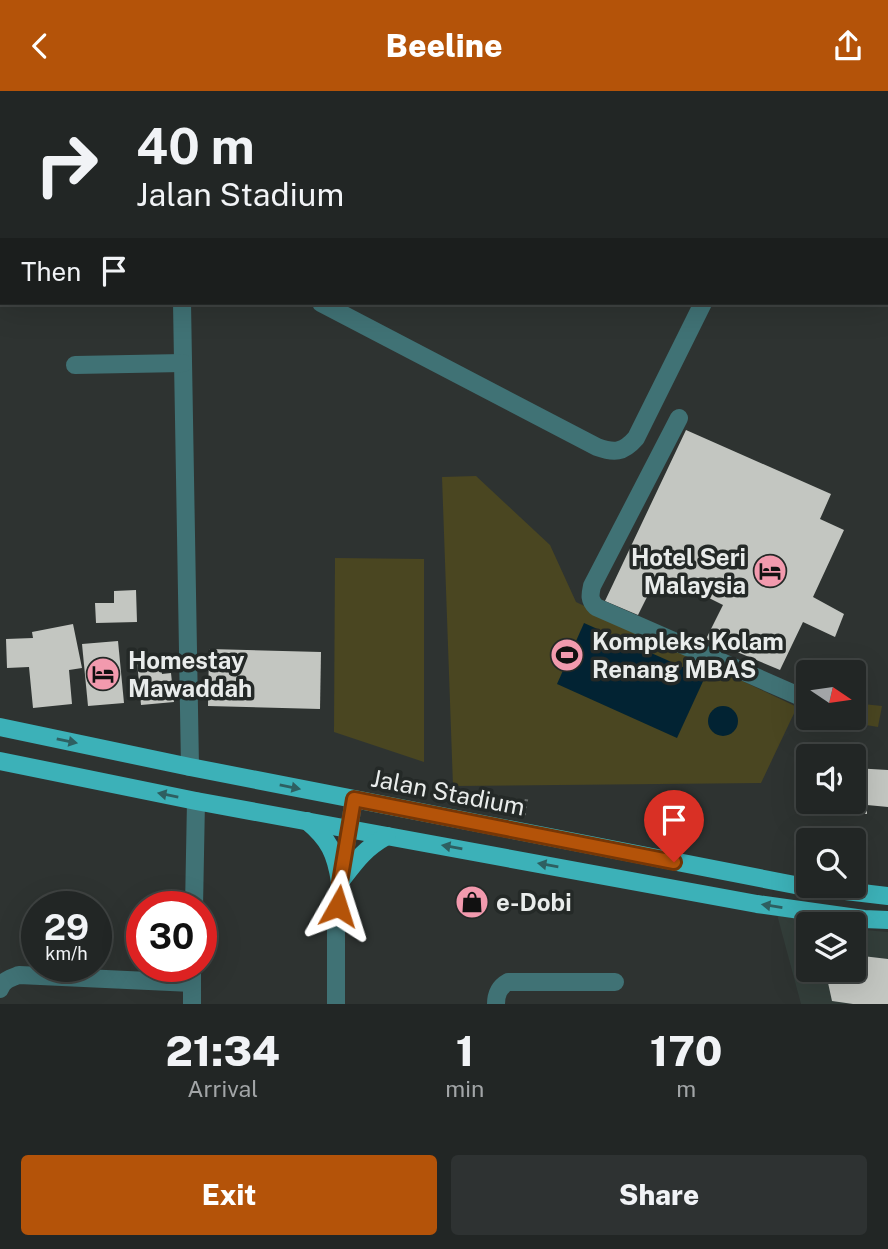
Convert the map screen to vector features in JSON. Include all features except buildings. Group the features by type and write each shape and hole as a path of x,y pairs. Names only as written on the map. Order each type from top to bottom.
{"main road":[{"name":"Jalan Stadium","path":"0,727 190,767 795,885 888,896"},
{"path":"0,761 196,801 757,904 888,920"},
{"path":"307,821 327,841 334,854 340,882"},
{"path":"340,882 361,854 387,836"}],"street":[{"path":"182,305 190,767"},
{"path":"325,305 609,451 629,446 636,438 703,305"},
{"path":"75,365 183,363"},
{"path":"679,418 592,586 591,602 596,607 796,695"},
{"path":"336,1004 336,930 340,882 354,799"},
{"path":"194,891 196,801"},
{"path":"1,985 19,975 126,974"},
{"path":"192,982 192,1004"},
{"path":"496,1004 498,991 508,982 615,982"}],"path":[{"path":"524,815 527,796"}],"shaded area":[{"name":"Kompleks Kolam Renang MBAS","path":"476,476 550,545 576,602 796,707 761,783 453,786 442,477"},
{"path":"335,558 424,559 424,762 334,732"},
{"path":"866,704 882,706 878,727 866,725"},
{"path":"775,907 796,913 796,982 866,982 866,930 888,932 888,1004 801,1004"}],"water":[{"path":"584,623 705,677 677,738 557,684"},
{"path":"723,706 734,710 738,721 734,732 723,736 712,732 708,721 712,710"}],"place":[{"name":"Hotel Seri Malaysia","path":"770,571"},
{"name":"Kompleks Kolam Renang MBAS","path":"567,655"},
{"name":"Homestay Mawaddah","path":"103,674"},
{"name":"e-Dobi","path":"472,902"}],"route":[{"path":"338,906 354,799 674,862"}]}
